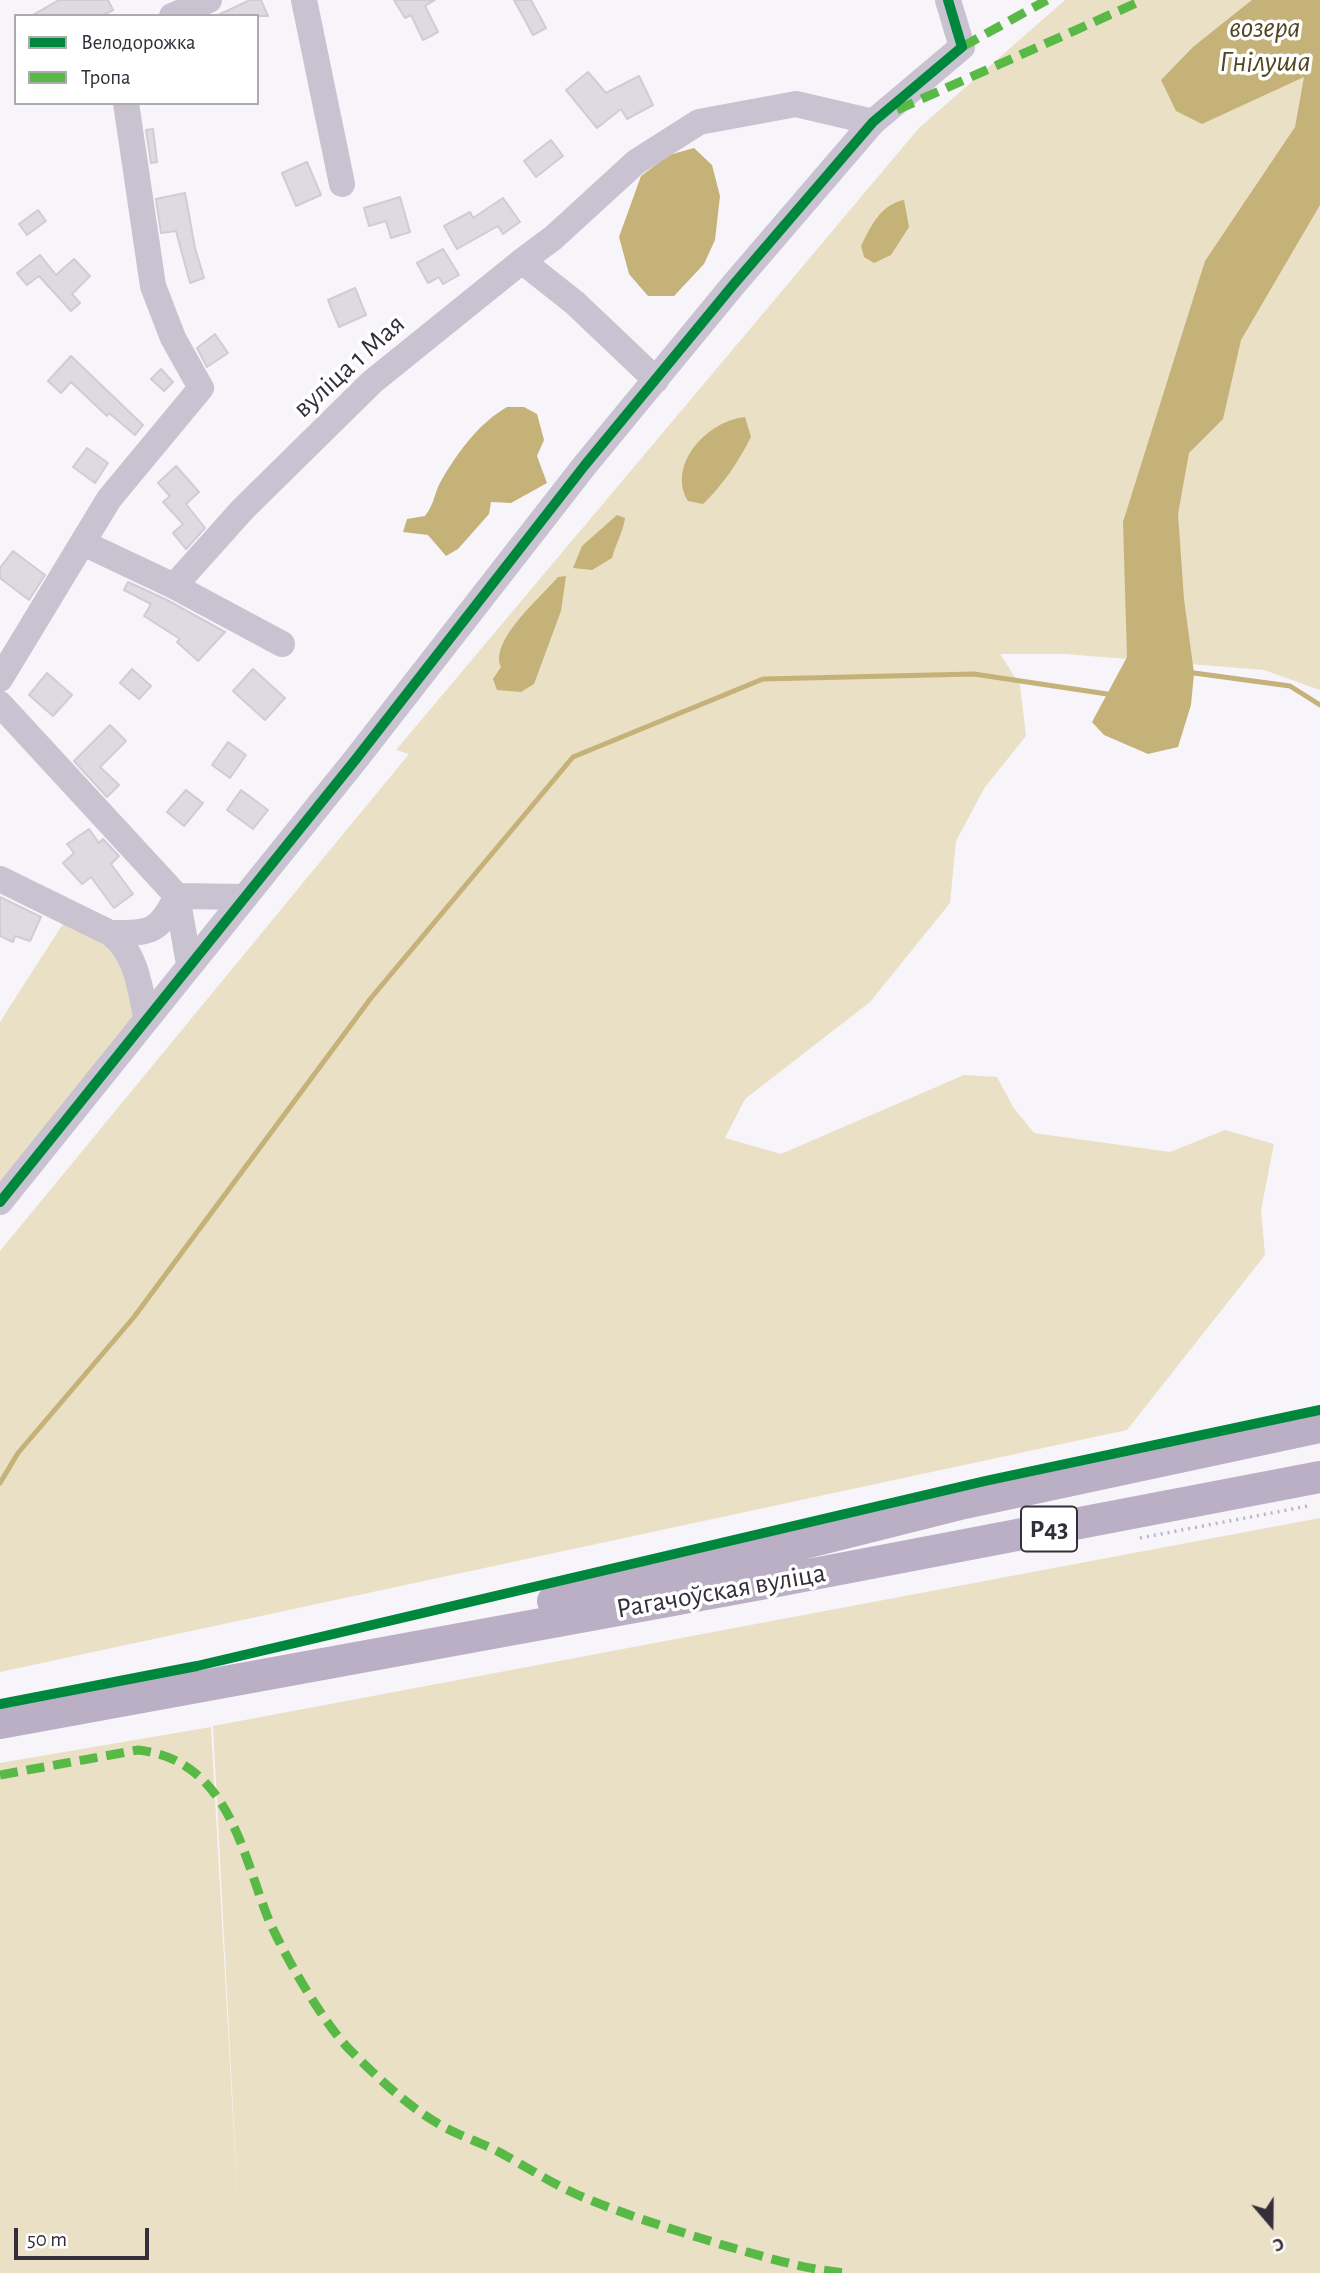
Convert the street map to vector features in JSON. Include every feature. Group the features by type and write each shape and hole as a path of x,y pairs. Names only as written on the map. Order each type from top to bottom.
{"main road":[{"name":"Рагачоўская вуліца","path":"122,1699 729,1562 964,1503 1320,1427"},
{"name":"Рагачоўская вуліца","path":"0,1723 777,1581 1320,1477"}],"street":[{"path":"177,14 209,0"},
{"path":"304,0 342,184"},
{"path":"0,1202 656,380 873,122 962,47 948,0"},
{"name":"вуліца 1 Мая","path":"173,586 243,509 372,382 522,261 636,162 699,122 796,104 873,122"},
{"path":"0,679 109,499 201,388 173,338 153,286 126,105"},
{"path":"522,261 575,303 656,380"},
{"path":"83,543 282,643"},
{"path":"0,704 177,895 188,964"},
{"path":"0,879 110,933 124,943 137,975 146,1017"},
{"path":"177,895 244,897"},
{"path":"110,933 142,933 164,922 177,895"}],"shaded area":[{"path":"1065,0 1320,0 1320,690 1264,670 1065,654 1000,654 1020,685 1026,736 985,787 956,841 950,903 870,1002 745,1099 725,1138 781,1154 964,1075 997,1077 1013,1107 1034,1133 1170,1152 1225,1130 1274,1144 1261,1210 1265,1255 1127,1430 0,1672 0,1251 409,754 396,750 919,128"},
{"path":"66,919 115,951 127,977 136,1017 0,1187 0,1022"},
{"path":"1320,1518 1320,2273 0,2273 0,1763 211,1727 240,2242 213,1726"}],"water":[{"name":"возера Гнілуша","path":"1252,0 1320,0 1320,205 1241,340 1223,419 1189,453 1178,514 1184,599 1194,673 1191,705 1178,747 1148,754 1104,735 1092,722 1127,657 1123,522 1205,261 1295,127 1304,77 1202,124 1176,111 1161,80 1193,47"},
{"path":"694,148 712,165 720,196 715,240 704,264 674,296 648,296 629,274 619,237 641,176 669,155"},
{"path":"904,200 909,227 891,255 874,263 864,257 861,246 882,211"},
{"path":"507,407 524,407 537,414 544,440 537,456 547,483 511,503 491,502 489,514 458,549 446,556 428,535 403,532 407,519 425,516 441,481 470,440 487,421"},
{"path":"745,417 751,437 730,472 703,504 688,501 683,487 683,473 695,446 718,426"},
{"path":"617,515 625,518 612,558 592,570 573,568 582,546"},
{"path":"566,576 561,611 534,684 521,692 497,690 493,679 501,667 499,656 509,632 558,577"}],"building":[{"path":"59,0 108,0 113,10 106,14 34,14"},
{"path":"250,0 261,0 268,16 259,14 220,14"},
{"path":"394,0 435,0 425,6 438,32 423,40 411,15 405,18"},
{"path":"514,0 531,0 546,28 533,35"},
{"path":"588,72 606,93 639,76 653,105 627,119 621,109 597,128 566,90"},
{"path":"153,129 157,162 151,163 146,130"},
{"path":"551,140 563,156 536,177 524,161"},
{"path":"307,162 321,195 296,206 282,173"},
{"path":"185,193 195,248 204,278 190,283 176,231 161,233 156,199"},
{"path":"400,197 410,232 391,238 386,221 369,226 364,208"},
{"path":"503,198 520,222 503,234 498,226 457,249 444,226 470,212 473,218"},
{"path":"38,210 46,221 27,235 19,224"},
{"path":"443,249 459,275 443,284 439,277 428,283 417,263"},
{"path":"40,255 56,275 74,259 90,276 72,294 80,303 71,311 39,276 27,285 17,273"},
{"path":"355,288 366,315 339,327 328,300"},
{"path":"215,334 228,353 207,367 197,348"},
{"path":"71,356 143,425 135,435 109,413 107,416 71,382 61,393 48,381"},
{"path":"161,369 173,382 164,391 151,379"},
{"path":"87,448 108,463 95,483 73,467"},
{"path":"176,466 199,492 186,504 205,528 186,549 173,533 183,524 163,502 170,496 158,483"},
{"path":"13,551 45,575 29,600 0,578 0,568"},
{"path":"128,582 225,632 198,661 177,642 180,639 144,616 151,604 124,590"},
{"path":"132,669 151,686 139,699 120,683"},
{"path":"253,669 285,698 265,720 233,691"},
{"path":"47,673 72,695 53,716 29,695"},
{"path":"110,725 126,741 100,767 119,785 107,797 74,761"},
{"path":"228,742 246,755 230,778 212,765"},
{"path":"186,790 203,803 184,826 167,812"},
{"path":"241,790 268,810 253,829 227,810"},
{"path":"89,829 99,843 103,839 119,856 111,864 133,894 114,908 91,877 82,884 63,863 74,853 67,844"},
{"path":"0,897 41,917 30,941 15,936 13,942 0,936"}],"waterway":[{"path":"1194,673 1290,686 1320,705"},
{"path":"0,1483 18,1453 134,1317 371,998 573,757 763,679 974,674 1107,694"}],"marked path":[{"path":"962,47 1047,0"},
{"path":"897,110 1143,0"},
{"path":"0,1775 138,1750 168,1757 192,1771 212,1790 227,1812 268,1918 315,2004 348,2048 407,2102 446,2128 493,2149 578,2195 632,2216 754,2254 799,2266 846,2273"}],"cycle path":[{"path":"0,1202 356,759 585,465 734,284 873,122 962,47 948,0"},
{"path":"0,1704 197,1666 985,1481 1320,1410"}]}
